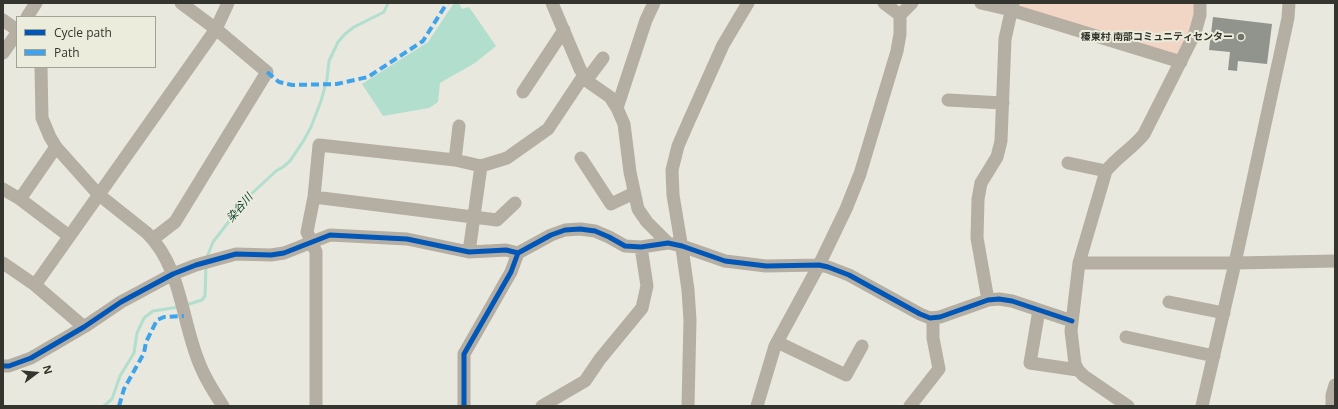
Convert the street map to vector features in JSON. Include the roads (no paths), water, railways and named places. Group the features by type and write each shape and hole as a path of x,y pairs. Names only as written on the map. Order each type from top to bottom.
{"street":[{"path":"28,16 36,3"},
{"path":"153,239 175,222 267,72 216,29 181,3"},
{"path":"35,285 216,29 228,3"},
{"path":"552,3 587,81 610,97 617,108 624,124 630,172 638,209 647,222 668,243"},
{"path":"617,108 646,20 654,3"},
{"path":"688,406 690,320 688,290 673,194 672,170 678,146 723,45 748,3"},
{"path":"884,3 900,15"},
{"path":"757,406 777,342 819,265 846,209 860,174 897,51 900,34 900,15 912,3"},
{"path":"981,3 1012,6 1181,62"},
{"path":"1128,406 1084,376 1078,370 1074,357 1071,331 1079,263 1106,171 1144,134 1181,62 1198,24 1200,3"},
{"path":"1202,406 1235,263 1290,3"},
{"path":"988,300 977,238 978,199 981,183 997,157 1001,141 1005,39 1012,6"},
{"path":"3,20 16,29"},
{"path":"523,92 564,30"},
{"path":"3,53 16,34"},
{"path":"316,406 316,252 307,232 314,197 319,145 455,160 481,166 508,158 548,129 584,75 591,74 603,58"},
{"path":"41,68 42,118 56,147 98,194 153,239 166,257 173,274 197,360 205,378 223,406"},
{"path":"948,100 1003,103"},
{"path":"455,160 458,126"},
{"path":"20,199 56,147"},
{"path":"581,158 611,204 634,193"},
{"path":"1068,163 1106,171"},
{"path":"468,252 481,166"},
{"path":"3,189 20,199 69,236"},
{"path":"314,197 497,220 515,203"},
{"path":"464,406 464,354 511,272 518,253 551,235 565,230 580,229 595,231 625,246 641,247 668,243 682,246 725,261 766,266 819,265 828,267 849,274 920,314 930,318 940,317 988,300 1005,299 1072,321"},
{"path":"3,366 9,366 31,358 84,327 121,302 173,274 196,265 236,254 272,255 284,253 330,235 407,239 468,252 506,250 518,253"},
{"path":"542,406 586,381 600,359 642,308 647,286 641,247"},
{"path":"1079,263 1235,263 1335,261"},
{"path":"3,263 35,285 84,327"},
{"path":"1168,302 1224,313"},
{"path":"1039,310 1030,363 1078,370"},
{"path":"910,406 939,369 933,338 933,318"},
{"path":"1126,338 1214,356"},
{"path":"777,342 846,375 862,346"},
{"path":"1332,406 1332,395 1335,385"}],"waterway":[{"name":"染谷川","path":"207,257 213,242 247,198 276,171 290,161 304,140 311,127 321,101 327,79 329,61 338,42 354,27 384,12 388,3"},
{"name":"染谷川","path":"186,305 202,300 205,296 206,265"},
{"name":"染谷川","path":"104,406 112,399 120,376 134,353 137,333 144,318 153,311 179,307"}],"place":[{"name":"榛東村 南部コミュニティセンター","path":"1241,37"}]}
